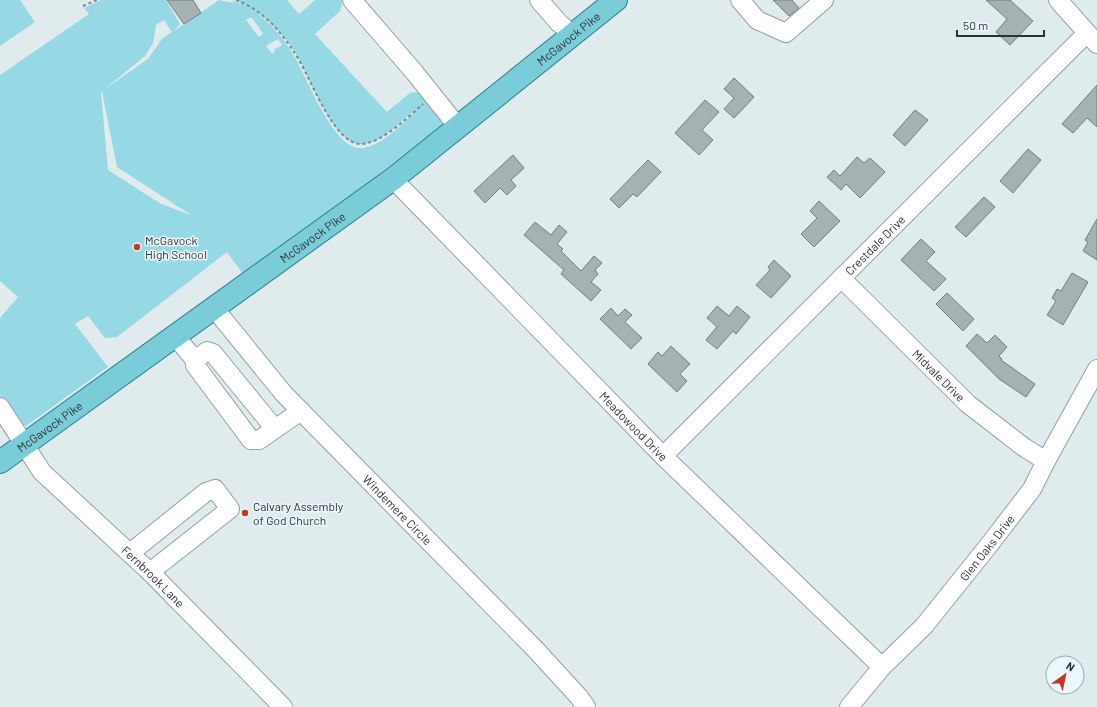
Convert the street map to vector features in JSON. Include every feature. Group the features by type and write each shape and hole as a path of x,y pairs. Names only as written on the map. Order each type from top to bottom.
{"main road":[{"name":"McGavock Pike","path":"0,462 393,179 616,0"}],"street":[{"path":"352,0 458,127"},
{"path":"539,0 559,23 573,35"},
{"path":"740,0 757,20 786,33 824,0"},
{"path":"1058,0 1092,38"},
{"name":"Crestdale Drive","path":"663,456 841,278 1092,38"},
{"name":"Meadowood Drive","path":"393,179 663,456 882,667"},
{"name":"Midvale Drive","path":"841,278 968,404 1026,448 1046,461"},
{"name":"Windemere Circle","path":"214,308 284,394 536,650 579,697 586,707"},
{"path":"175,336 195,360 195,365 251,440 259,440 301,411"},
{"path":"195,360 207,351 213,353 275,429"},
{"name":"Glen Oaks Drive","path":"849,707 882,667 924,626 989,546 1032,489 1097,368"},
{"name":"Fernbrook Lane","path":"0,407 42,472 150,572 283,707"},
{"path":"130,553 206,492 215,489 230,509 150,572"}],"path":[{"path":"83,6 97,0"},
{"path":"236,0 249,6 263,16 296,53 323,107 337,129 348,140 362,144 376,140 400,124 433,96"}],"shaded area":[{"path":"0,0 20,0 35,22 0,46"},
{"name":"McGavock High School","path":"101,0 166,0 180,24 174,31 219,0 234,3 232,0 241,4 236,0 287,0 299,14 315,0 343,0 340,11 315,34 387,112 410,93 418,92 442,121 441,127 419,147 243,274 227,252 117,337 105,338 88,316 75,324 108,367 26,426 17,421 0,397 0,318 18,297 0,281 0,75 89,14 84,8","holes":["257,13 267,20 291,46 332,122 341,133 351,141 361,144 377,140 417,110 392,133 378,143 363,148 352,146 342,138 332,126 313,94 299,64 286,42","251,17 263,33 259,37 246,20","164,20 172,32 162,39 148,59 103,90 145,56 153,43 156,25","278,39 282,45 274,50 275,51 272,54 266,46","102,91 117,167 191,215 161,204 108,170"]}],"building":[{"path":"167,0 193,0 201,13 184,24"},
{"path":"773,0 792,0 799,8 789,16"},
{"path":"986,0 1010,0 1033,21 1010,45 996,32 1007,19"},
{"path":"734,78 754,97 734,118 724,109 734,98 724,89"},
{"path":"1097,85 1097,127 1087,118 1073,133 1062,124"},
{"path":"705,100 719,112 702,130 713,140 699,155 675,133"},
{"path":"915,110 928,120 905,146 893,135"},
{"path":"1028,149 1041,160 1013,193 1000,181"},
{"path":"513,155 524,168 511,180 516,186 507,195 500,188 485,203 474,191"},
{"path":"857,157 864,163 870,158 885,172 860,198 846,184 841,190 827,177 834,170 840,176"},
{"path":"648,160 661,172 637,197 633,194 619,208 610,199"},
{"path":"984,197 995,207 966,237 955,227"},
{"path":"819,201 840,221 814,247 801,234 817,218 810,211"},
{"path":"1097,219 1097,260 1083,251 1088,242 1085,240"},
{"path":"535,222 551,235 559,225 567,232 557,244 563,249 561,251 581,271 594,256 602,263 595,270 598,274 591,282 601,290 591,301 561,274 564,270 524,235"},
{"path":"921,239 935,252 926,261 946,279 934,291 901,260"},
{"path":"774,260 791,276 771,298 756,285 770,270 768,267"},
{"path":"1072,273 1088,282 1063,325 1047,315 1056,301 1052,298 1057,289 1061,291"},
{"path":"947,293 974,319 963,331 936,304"},
{"path":"717,306 729,316 737,306 750,317 736,334 733,331 717,349 706,340 717,327 707,318"},
{"path":"611,308 618,316 625,309 632,315 625,322 642,338 631,349 600,319"},
{"path":"977,334 987,343 995,335 1007,347 999,356 1002,359 1001,360 1035,384 1026,397 999,379 966,346"},
{"path":"671,346 690,364 680,374 687,381 677,392 648,364 658,352 662,356"}],"place":[{"name":"McGavock High School","path":"137,247"},
{"name":"Calvary Assembly of God Church","path":"245,513"}]}
